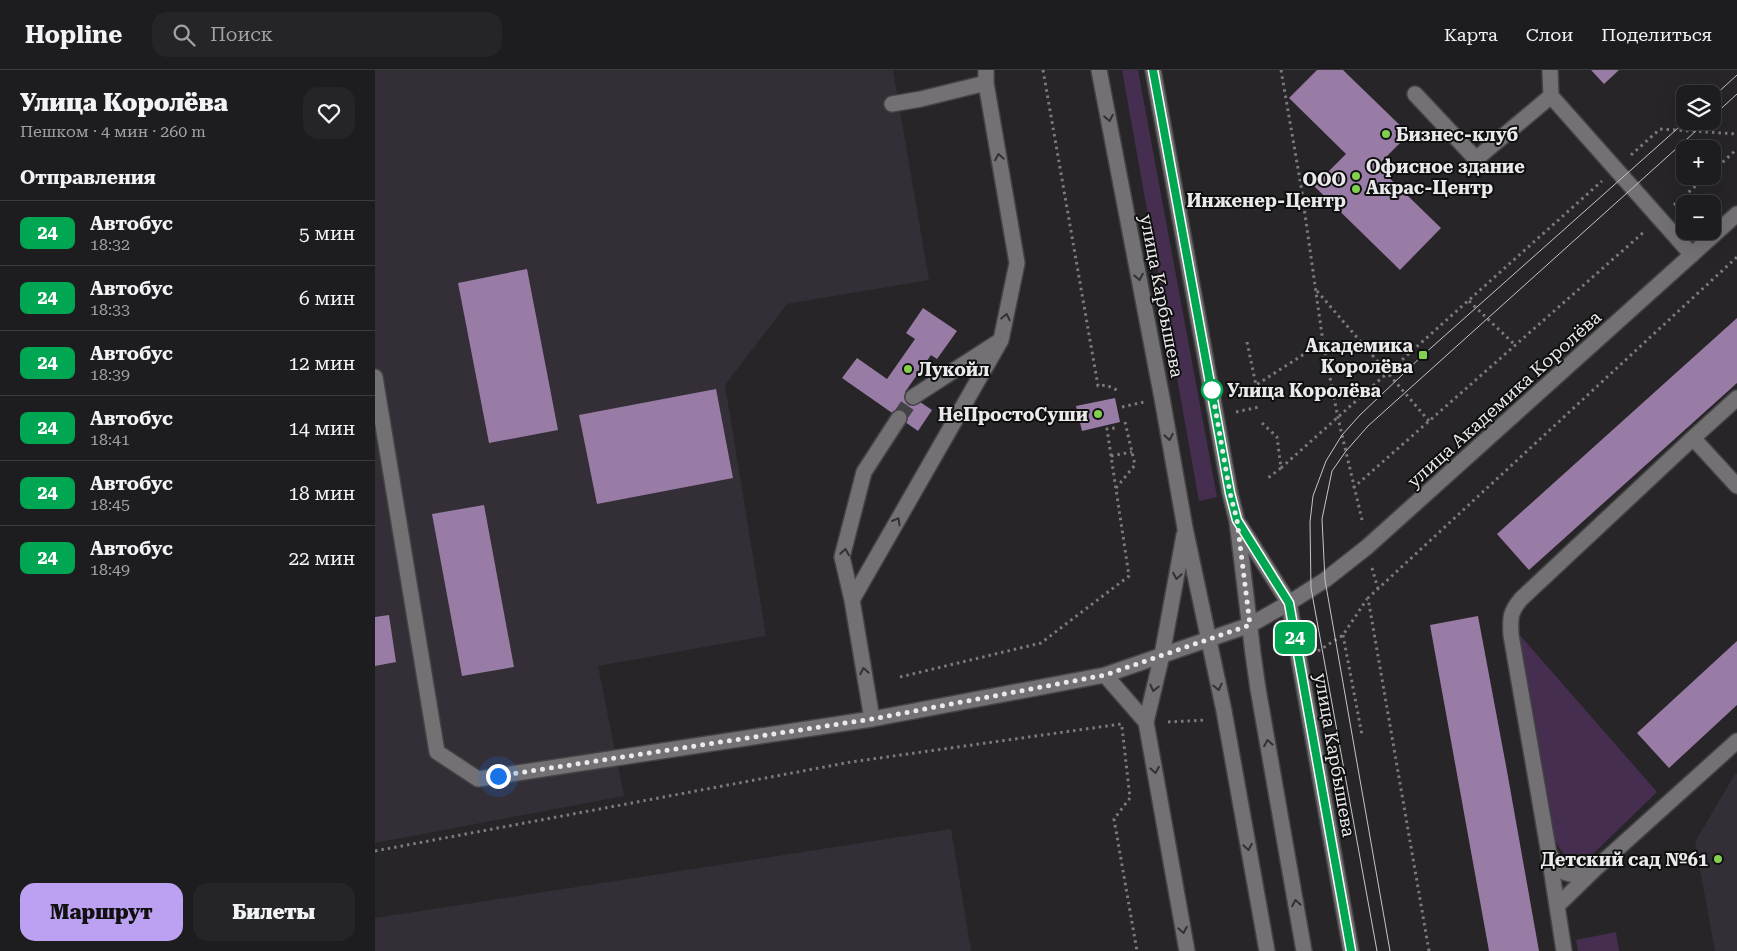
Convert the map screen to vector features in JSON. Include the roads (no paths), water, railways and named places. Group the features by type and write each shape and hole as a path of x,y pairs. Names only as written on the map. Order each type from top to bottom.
{"street":[{"name":"улица Карбышева","path":"1099,70 1185,528 1225,721 1267,951"},
{"name":"улица Карбышева","path":"1153,70 1230,493 1237,520 1257,680 1305,951"},
{"path":"1551,70 1551,96 1692,255"},
{"path":"852,600 1001,340 1017,263 986,76 921,99 892,104"},
{"path":"1415,94 1475,159 1551,96"},
{"name":"улица Академика Королёва","path":"375,377 437,752 478,779 872,719 1105,675 1250,625 1325,580 1367,547 1737,214"},
{"path":"913,397 1001,340"},
{"path":"1564,951 1511,634 1510,622 1513,609 1521,599 1737,398"},
{"path":"872,719 843,557 864,472 899,418"},
{"path":"1693,438 1737,486"},
{"name":"улица Карбышева","path":"1237,520 1289,603 1351,951"},
{"name":"улица Карбышева","path":"1185,528 1162,654 1146,722 1187,951"},
{"path":"1105,675 1146,722"},
{"path":"1557,906 1595,869 1737,741"},
{"path":"1548,848 1556,867 1566,873 1580,875 1595,869"}],"tunnel":[{"path":"899,418 913,397"}],"tram line":[{"path":"1721,90 1737,75"},
{"path":"1721,109 1737,94"},
{"path":"1377,951 1311,588 1310,522 1313,496 1326,461 1342,435 1360,415 1423,355 1676,130"},
{"path":"1390,951 1325,580 1322,519 1332,471 1346,451 1368,426 1697,130"}],"place":[{"name":"Бизнес-клуб","path":"1386,134"},
{"name":"Офисное здание Акрас-Центр","path":"1356,176"},
{"name":"ООО Инженер-Центр","path":"1356,189"},
{"name":"Академика Королёва","path":"1423,355"},
{"name":"Лукойл","path":"908,369"},
{"name":"Улица Королёва","path":"1212,390"},
{"name":"НеПростоСуши","path":"1098,414"},
{"name":"Детский сад №61","path":"1718,859"}]}
